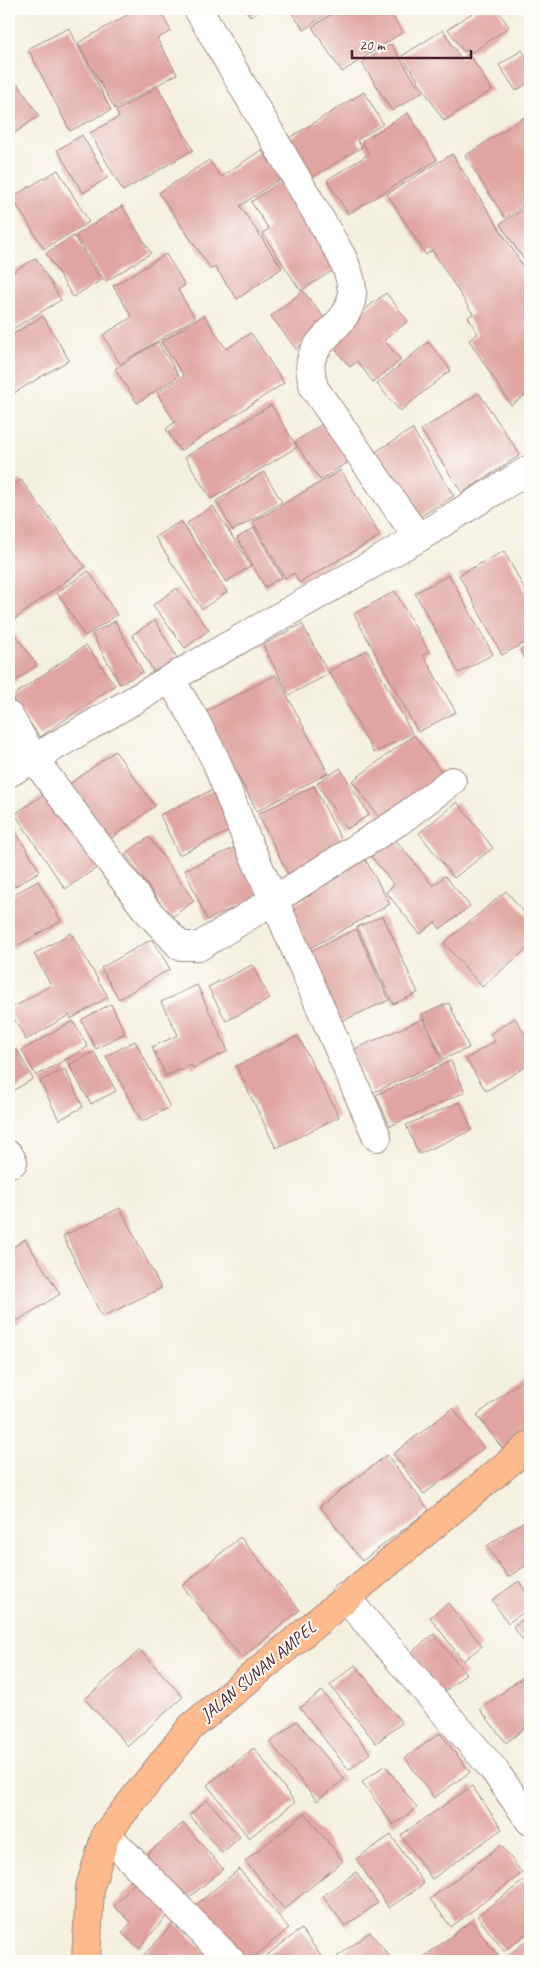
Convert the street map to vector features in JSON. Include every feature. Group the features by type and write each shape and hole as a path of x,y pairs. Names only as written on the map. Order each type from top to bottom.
{"main road":[{"name":"JALAN SUNAN AMPEL","path":"86,1961 90,1887 106,1834 191,1726 530,1445"}],"street":[{"path":"198,9 341,255 349,275 352,296 347,312 317,348 312,357 310,372 314,388 418,538"},
{"path":"9,773 418,538 530,468"},
{"path":"170,679 196,720 216,761 248,843 377,1137"},
{"path":"9,716 34,759 144,907 180,946 200,946 398,822 452,781"},
{"path":"345,1597 494,1770 530,1822"},
{"path":"106,1834 231,1961"}],"building":[{"path":"138,9 159,9 171,31 157,39 177,74 115,109 78,43"},
{"path":"245,9 261,9 251,17"},
{"path":"289,9 332,9 304,30"},
{"path":"339,9 390,9 388,10 403,32 342,72 312,27"},
{"path":"478,9 497,9 509,27 471,53 468,49 464,52 448,29"},
{"path":"69,28 111,110 70,131 28,49"},
{"path":"443,30 461,59 469,54 492,90 444,121 402,56"},
{"path":"391,44 422,92 392,111 362,63"},
{"path":"522,50 530,62 530,81 516,91 499,65"},
{"path":"18,84 39,116 13,134 9,128 9,91"},
{"path":"158,87 193,150 123,191 90,133 119,117 116,111"},
{"path":"364,92 383,124 357,140 362,147 305,182 281,143"},
{"path":"408,113 437,160 348,214 327,180 369,154 362,141"},
{"path":"526,116 530,122 530,202 505,218 465,156"},
{"path":"82,135 107,178 83,193 57,150"},
{"path":"261,150 281,178 240,206 282,268 237,299 215,267 211,269 159,193 209,160 221,177"},
{"path":"452,154 530,277 530,392 511,405 469,340 478,334 468,317 473,314 432,250 426,255 387,194"},
{"path":"58,170 89,222 44,249 12,197"},
{"path":"281,181 338,267 301,291 262,233 269,229 251,202"},
{"path":"530,205 530,269 500,224"},
{"path":"122,206 151,253 105,282 76,235"},
{"path":"74,236 101,280 73,297 46,253"},
{"path":"166,254 185,285 178,290 195,318 120,364 103,335 132,317 113,286"},
{"path":"36,258 61,300 9,331 9,274"},
{"path":"303,291 329,324 296,349 271,316"},
{"path":"386,293 408,321 384,340 401,360 373,382 357,361 350,367 327,339"},
{"path":"204,315 226,349 251,333 284,383 180,451 166,429 175,422 157,393 184,376 161,342"},
{"path":"43,316 69,360 9,396 9,337"},
{"path":"158,342 179,376 137,403 115,369"},
{"path":"428,342 451,370 400,411 377,384"},
{"path":"479,393 520,455 462,493 421,430"},
{"path":"271,405 297,447 211,499 185,457"},
{"path":"331,418 356,457 320,480 295,442"},
{"path":"412,429 454,496 416,519 374,453"},
{"path":"341,470 380,536 299,583 294,573 285,578 253,522"},
{"path":"264,472 282,502 233,531 216,501"},
{"path":"21,480 85,567 12,621 9,617 9,489"},
{"path":"213,506 251,566 226,582 187,523"},
{"path":"181,521 227,592 202,609 155,537"},
{"path":"254,528 282,577 265,587 237,538"},
{"path":"504,551 530,599 530,640 502,655 459,575"},
{"path":"89,571 117,615 85,636 57,592"},
{"path":"449,575 493,654 459,673 415,593"},
{"path":"177,588 209,630 185,648 153,605"},
{"path":"395,591 429,652 423,655 456,712 418,732 354,614"},
{"path":"155,620 180,663 157,677 132,635"},
{"path":"115,621 143,672 120,684 92,634"},
{"path":"302,624 329,674 289,695 263,645"},
{"path":"9,626 37,665 11,684 9,680"},
{"path":"530,644 530,670 520,650"},
{"path":"86,645 115,685 40,737 11,697"},
{"path":"367,650 412,733 374,753 329,671"},
{"path":"276,675 328,773 257,811 204,712"},
{"path":"414,735 445,777 383,823 352,781"},
{"path":"115,751 155,806 109,840 70,784"},
{"path":"340,768 369,815 346,829 317,783"},
{"path":"314,786 344,845 288,874 258,814"},
{"path":"214,789 234,829 179,855 160,815"},
{"path":"47,792 98,867 65,889 15,814"},
{"path":"457,802 493,848 454,878 419,833"},
{"path":"9,821 40,871 14,887 9,879"},
{"path":"149,837 194,901 171,918 125,854"},
{"path":"394,838 433,886 445,876 470,906 440,929 435,922 420,934 386,892 394,885 371,856"},
{"path":"236,847 259,896 207,920 185,870"},
{"path":"361,852 390,904 303,952 280,912 311,895 304,883"},
{"path":"38,881 61,921 12,949 9,943 9,897"},
{"path":"506,891 530,919 530,946 482,987 444,943"},
{"path":"383,916 418,993 393,1004 357,927"},
{"path":"356,929 389,1000 333,1025 300,956"},
{"path":"71,933 108,997 71,1019 69,1015 26,1040 9,1010 51,985 34,954"},
{"path":"152,939 170,969 119,999 101,968"},
{"path":"252,965 270,999 226,1021 208,987"},
{"path":"197,985 228,1051 193,1068 191,1065 166,1076 152,1047 178,1035 161,1002"},
{"path":"449,1003 469,1048 443,1059 422,1014"},
{"path":"111,1004 125,1033 96,1049 81,1020"},
{"path":"515,1018 530,1042 530,1064 486,1091 466,1059 495,1041 490,1034"},
{"path":"423,1019 442,1061 372,1093 352,1050"},
{"path":"73,1021 88,1047 36,1076 22,1050"},
{"path":"298,1036 339,1117 276,1148 236,1066"},
{"path":"135,1041 170,1107 142,1122 106,1056"},
{"path":"17,1050 33,1079 9,1093 9,1055"},
{"path":"94,1052 116,1091 91,1104 69,1065"},
{"path":"451,1061 465,1092 390,1126 376,1095"},
{"path":"65,1069 83,1107 59,1120 40,1081"},
{"path":"460,1102 472,1130 419,1154 406,1125"},
{"path":"120,1208 161,1288 102,1317 63,1236"},
{"path":"25,1239 60,1294 9,1326 9,1250"},
{"path":"530,1374 530,1432 505,1452 477,1415"},
{"path":"453,1408 484,1448 424,1494 393,1454"},
{"path":"387,1455 429,1510 362,1561 320,1506"},
{"path":"527,1519 530,1524 530,1563 508,1577 487,1546"},
{"path":"240,1537 300,1610 242,1658 182,1586"},
{"path":"519,1581 530,1598 530,1608 508,1623 492,1600"},
{"path":"448,1603 482,1646 463,1661 430,1617"},
{"path":"530,1613 530,1649 513,1627"},
{"path":"434,1634 466,1674 440,1695 408,1655"},
{"path":"140,1650 183,1697 128,1746 85,1699"},
{"path":"355,1665 402,1723 376,1743 330,1685"},
{"path":"530,1672 530,1724 506,1743 480,1709"},
{"path":"322,1691 370,1753 349,1770 300,1708"},
{"path":"297,1721 344,1779 317,1801 270,1742"},
{"path":"440,1733 470,1772 434,1798 405,1758"},
{"path":"254,1748 295,1802 249,1838 207,1785"},
{"path":"385,1765 417,1808 393,1825 362,1782"},
{"path":"472,1786 502,1829 432,1879 401,1835"},
{"path":"207,1800 240,1837 222,1853 189,1815"},
{"path":"305,1813 343,1861 284,1909 245,1861"},
{"path":"183,1823 223,1869 185,1901 146,1855"},
{"path":"391,1835 424,1884 389,1908 356,1859"},
{"path":"501,1845 522,1873 451,1927 430,1899"},
{"path":"239,1869 289,1928 249,1961 242,1961 196,1905"},
{"path":"356,1872 378,1903 345,1926 323,1896"},
{"path":"530,1876 530,1931 504,1951 477,1916"},
{"path":"138,1879 173,1909 139,1948 122,1933 131,1922 114,1906"},
{"path":"471,1921 498,1956 491,1961 422,1961 421,1959"},
{"path":"175,1922 216,1961 138,1961"},
{"path":"301,1929 325,1961 259,1961"},
{"path":"370,1932 393,1961 341,1961 337,1957"},
{"path":"530,1938 530,1961 511,1961 507,1956"}]}
